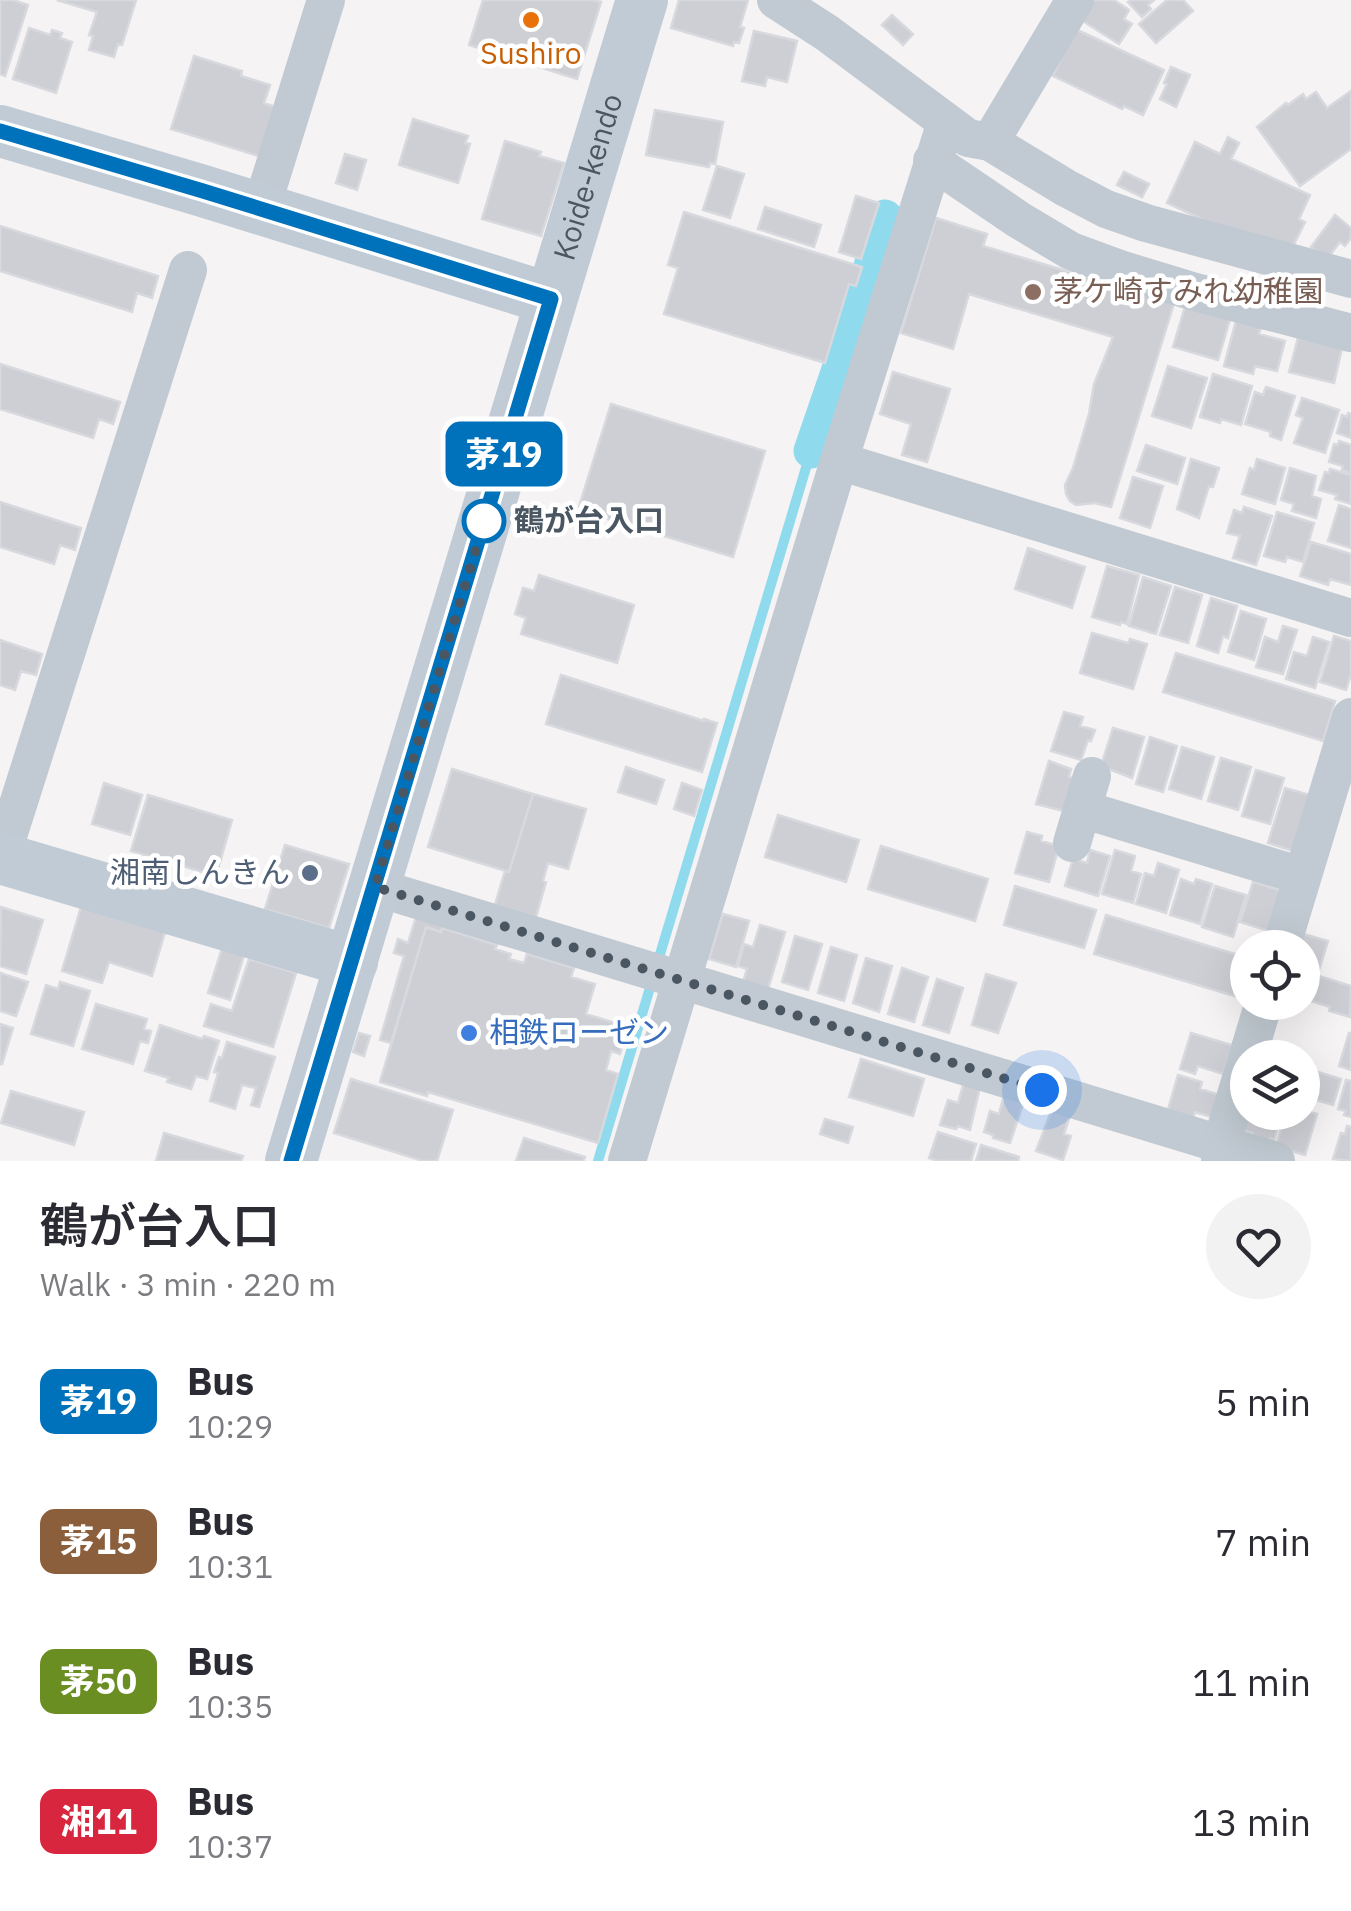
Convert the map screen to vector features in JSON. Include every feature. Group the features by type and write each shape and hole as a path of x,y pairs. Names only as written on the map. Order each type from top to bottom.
{"main road":[{"name":"Koide-kendo","path":"291,1161 642,0"},
{"path":"0,131 551,299"},
{"path":"0,858 352,962"}],"street":[{"path":"261,209 326,0"},
{"path":"776,0 968,138 990,142 1106,209 1351,279"},
{"path":"990,142 1075,0"},
{"path":"628,1161 670,976 946,122"},
{"path":"932,161 1071,250 1195,292 1351,334"},
{"path":"0,858 188,270"},
{"path":"839,461 1351,618"},
{"path":"1286,930 1351,717"},
{"path":"1082,809 1302,876"},
{"path":"375,887 670,976 1220,1153 1276,1161"},
{"path":"1220,1153 1259,1020"}],"building":[{"path":"0,0 28,5 5,76 0,74"},
{"path":"57,0 136,0 122,45 118,44 114,57 89,50 93,36 89,35 97,12"},
{"path":"483,0 601,2 577,79 469,45"},
{"path":"679,0 748,0 739,43 734,42 733,46 671,28"},
{"path":"1090,0 1114,0 1129,10 1124,19 1132,24 1119,44 1078,18"},
{"path":"1154,0 1142,17 1128,2"},
{"path":"1167,0 1183,0 1193,11 1156,43 1139,24"},
{"path":"892,15 913,34 903,45 882,25"},
{"path":"29,28 50,35 52,30 62,33 60,38 72,42 56,93 13,79"},
{"path":"1075,29 1164,70 1143,115 1053,76"},
{"path":"754,31 797,41 787,82 767,77 765,86 742,81"},
{"path":"194,56 242,71 241,76 270,85 264,103 281,109 265,158 171,129"},
{"path":"1171,67 1190,75 1176,107 1160,99"},
{"path":"1351,91 1351,149 1300,186 1257,127 1303,94 1306,99 1316,92 1327,108"},
{"path":"655,110 723,122 715,164 710,163 709,167 646,155"},
{"path":"413,119 468,136 465,143 470,144 458,183 399,165"},
{"path":"1228,137 1239,143 1231,159 1310,195 1299,219 1305,222 1291,250 1248,241 1167,203 1195,142 1220,154"},
{"path":"505,141 564,163 541,236 482,219"},
{"path":"345,154 366,160 357,190 336,183"},
{"path":"717,166 744,174 730,218 703,210"},
{"path":"1124,172 1149,184 1142,197 1117,185"},
{"path":"856,196 879,203 861,259 839,252"},
{"path":"765,207 821,225 814,247 758,229"},
{"path":"684,212 862,267 856,286 849,284 825,363 664,314 678,268 668,265"},
{"path":"1335,215 1351,228 1351,238 1345,246 1340,242 1327,259 1311,247"},
{"path":"936,218 987,234 983,246 1175,300 1111,507 1095,503 1076,505 1066,494 1065,485 1089,414 1094,384 1113,337 969,294 953,349 901,333"},
{"path":"0,226 158,276 152,298 137,293 132,312 0,271"},
{"path":"1185,307 1231,316 1218,360 1173,347"},
{"path":"1237,317 1262,324 1259,334 1285,341 1277,371 1255,366 1253,374 1224,366"},
{"path":"1298,338 1342,348 1334,383 1289,372"},
{"path":"0,364 120,402 113,424 99,419 93,438 0,409"},
{"path":"1168,366 1207,378 1191,428 1152,416"},
{"path":"893,372 950,389 927,462 902,455 911,424 880,414"},
{"path":"1213,374 1252,386 1241,425 1200,417"},
{"path":"1266,387 1295,396 1281,440 1270,436 1271,432 1245,424 1255,392 1263,395"},
{"path":"1302,398 1339,410 1325,453 1294,443 1303,418 1296,415"},
{"path":"611,404 765,451 733,557 578,510"},
{"path":"1348,413 1351,438 1337,433 1342,415 1347,417"},
{"path":"1339,441 1351,445 1351,473 1329,462 1334,444"},
{"path":"1146,445 1185,458 1177,484 1137,471"},
{"path":"1191,459 1219,468 1199,518 1177,509"},
{"path":"1257,459 1285,468 1275,504 1242,494"},
{"path":"1290,468 1316,476 1312,496 1321,499 1316,518 1292,511 1294,504 1281,500"},
{"path":"1330,469 1351,475 1351,504 1319,490 1325,472"},
{"path":"1133,477 1163,486 1150,528 1120,518"},
{"path":"0,502 81,528 75,550 60,545 54,564 0,547"},
{"path":"1339,505 1351,509 1351,548 1328,541"},
{"path":"1244,507 1272,516 1256,565 1233,558 1240,536 1227,533 1234,510 1242,513"},
{"path":"1277,512 1314,523 1303,562 1264,556"},
{"path":"1311,542 1351,554 1351,585 1330,579 1328,585 1300,576"},
{"path":"1028,548 1085,567 1072,608 1015,589"},
{"path":"1107,566 1139,575 1127,624 1092,617"},
{"path":"539,575 634,605 617,663 521,634 526,618 515,614 523,588 534,591"},
{"path":"1143,577 1171,586 1156,634 1129,626"},
{"path":"1175,587 1202,595 1188,643 1160,635"},
{"path":"1211,598 1237,606 1228,638 1223,636 1218,653 1197,646"},
{"path":"1241,611 1266,619 1254,660 1228,652"},
{"path":"1283,626 1297,630 1283,674 1256,667 1265,637 1278,642"},
{"path":"1092,633 1147,644 1133,689 1080,673"},
{"path":"1334,636 1351,641 1351,674 1346,690 1320,682"},
{"path":"1313,637 1329,642 1315,688 1286,679 1294,652 1307,656"},
{"path":"0,640 42,654 36,675 21,671 15,690 0,685"},
{"path":"1176,653 1335,701 1323,741 1163,692"},
{"path":"561,675 717,723 702,772 546,724"},
{"path":"1064,712 1083,717 1080,726 1095,730 1081,760 1051,751"},
{"path":"1113,728 1144,737 1132,778 1101,766"},
{"path":"1150,737 1177,746 1163,792 1136,784"},
{"path":"1182,747 1214,757 1201,799 1169,789"},
{"path":"1221,758 1251,767 1238,810 1208,801"},
{"path":"1049,761 1071,769 1069,777 1078,780 1068,812 1036,804"},
{"path":"626,767 664,780 656,804 618,792"},
{"path":"452,769 533,794 509,872 428,847"},
{"path":"1256,770 1284,778 1270,824 1242,816"},
{"path":"104,783 142,795 130,835 92,824"},
{"path":"682,783 702,790 694,816 674,809"},
{"path":"1285,788 1310,795 1293,851 1268,843"},
{"path":"533,794 586,809 568,869 548,863 536,917 495,905"},
{"path":"148,795 232,820 216,876 131,851"},
{"path":"778,815 859,840 846,882 765,857"},
{"path":"1027,832 1059,846 1049,882 1015,873"},
{"path":"285,845 349,864 329,928 265,909"},
{"path":"881,846 988,879 975,921 868,889"},
{"path":"1090,850 1110,856 1098,896 1065,886 1073,859 1087,863"},
{"path":"1115,850 1135,856 1131,871 1141,874 1133,903 1102,894"},
{"path":"1158,863 1179,870 1166,913 1136,904 1145,873 1154,876"},
{"path":"1181,879 1212,884 1200,924 1170,915"},
{"path":"1253,882 1285,892 1273,930 1240,922"},
{"path":"1015,886 1096,910 1084,948 1004,925"},
{"path":"1215,886 1246,895 1230,936 1202,927"},
{"path":"1,907 43,920 26,974 0,966"},
{"path":"81,907 165,932 152,976 109,962 102,983 62,971"},
{"path":"417,914 443,922 441,932 426,927 391,1043 380,1040 404,956 394,953 398,939 408,943"},
{"path":"723,914 749,921 736,967 709,959"},
{"path":"1106,915 1230,953 1230,995 1094,954"},
{"path":"760,925 785,932 768,989 743,982 747,969 738,966 744,944 753,947"},
{"path":"426,927 497,945 495,949 511,954 509,959 524,963 527,954 574,968 571,977 595,984 586,1014 628,1027 620,1054 611,1051 606,1070 618,1074 598,1143 428,1092 427,1096 380,1082"},
{"path":"795,936 822,944 808,990 782,982"},
{"path":"1320,939 1328,941 1320,967"},
{"path":"223,945 245,952 230,1000 208,993"},
{"path":"831,947 857,955 844,1001 818,993"},
{"path":"866,958 892,966 879,1012 853,1003"},
{"path":"249,959 296,973 273,1047 204,1026 211,1004 232,1011"},
{"path":"902,968 928,977 914,1022 888,1014"},
{"path":"0,973 28,982 16,1016 0,1011"},
{"path":"986,974 1016,983 998,1033 972,1025"},
{"path":"1320,976 1351,986 1350,1017 1329,1011 1330,1007 1320,1004"},
{"path":"937,979 963,988 949,1033 923,1025"},
{"path":"60,982 90,991 73,1046 31,1034 46,985 58,989"},
{"path":"96,1004 147,1019 144,1029 151,1031 148,1043 140,1041 133,1064 82,1049"},
{"path":"0,1024 13,1028 2,1064 0,1064"},
{"path":"160,1025 219,1041 207,1079 196,1076 191,1089 145,1071"},
{"path":"359,1033 370,1036 364,1056 353,1052"},
{"path":"1191,1033 1230,1044 1223,1074 1198,1066 1195,1074 1180,1069"},
{"path":"1351,1033 1351,1070 1339,1066"},
{"path":"227,1042 275,1057 259,1107 251,1105 256,1088 242,1085 235,1109 210,1101 218,1073 214,1072"},
{"path":"861,1059 924,1079 913,1116 849,1097"},
{"path":"1320,1073 1341,1079 1333,1105 1320,1101"},
{"path":"1178,1075 1202,1082 1200,1089 1220,1095 1212,1117 1195,1112 1192,1121 1167,1113"},
{"path":"351,1079 453,1110 437,1161 423,1161 334,1133"},
{"path":"1346,1080 1351,1081 1351,1117 1338,1109"},
{"path":"964,1082 980,1087 970,1130 940,1125 948,1100 958,1103"},
{"path":"11,1091 84,1112 74,1145 1,1123"},
{"path":"1004,1095 1024,1101 1010,1143 984,1132 990,1111 999,1114"},
{"path":"1052,1109 1070,1115 1064,1134 1071,1136 1063,1160 1036,1151"},
{"path":"825,1119 853,1127 848,1143 820,1134"},
{"path":"1347,1126 1351,1127 1351,1161 1333,1159 1341,1133 1345,1134"},
{"path":"1242,1130 1277,1130 1274,1140 1270,1138 1268,1143 1252,1138 1253,1133"},
{"path":"1281,1130 1312,1130 1305,1155 1278,1147"},
{"path":"938,1132 976,1144 971,1161 929,1158"},
{"path":"164,1133 243,1156 241,1161 156,1161"},
{"path":"524,1138 585,1157 583,1161 516,1161"},
{"path":"981,1145 1019,1157 1018,1161 976,1161"}],"waterway":[{"path":"811,451 853,329 885,217"},
{"path":"598,1161 811,451"}],"bus line":[{"name":"茅19","path":"0,131 551,299 291,1161"}],"place":[{"name":"Sushiro","path":"531,20"},
{"name":"茅ケ崎すみれ幼稚園","path":"1033,292"},
{"name":"鶴が台入口","path":"484,521"},
{"name":"湘南しんきん","path":"310,873"},
{"name":"相鉄ローゼン","path":"469,1033"}],"route":[{"path":"484,521 375,887 1042,1090"}]}
